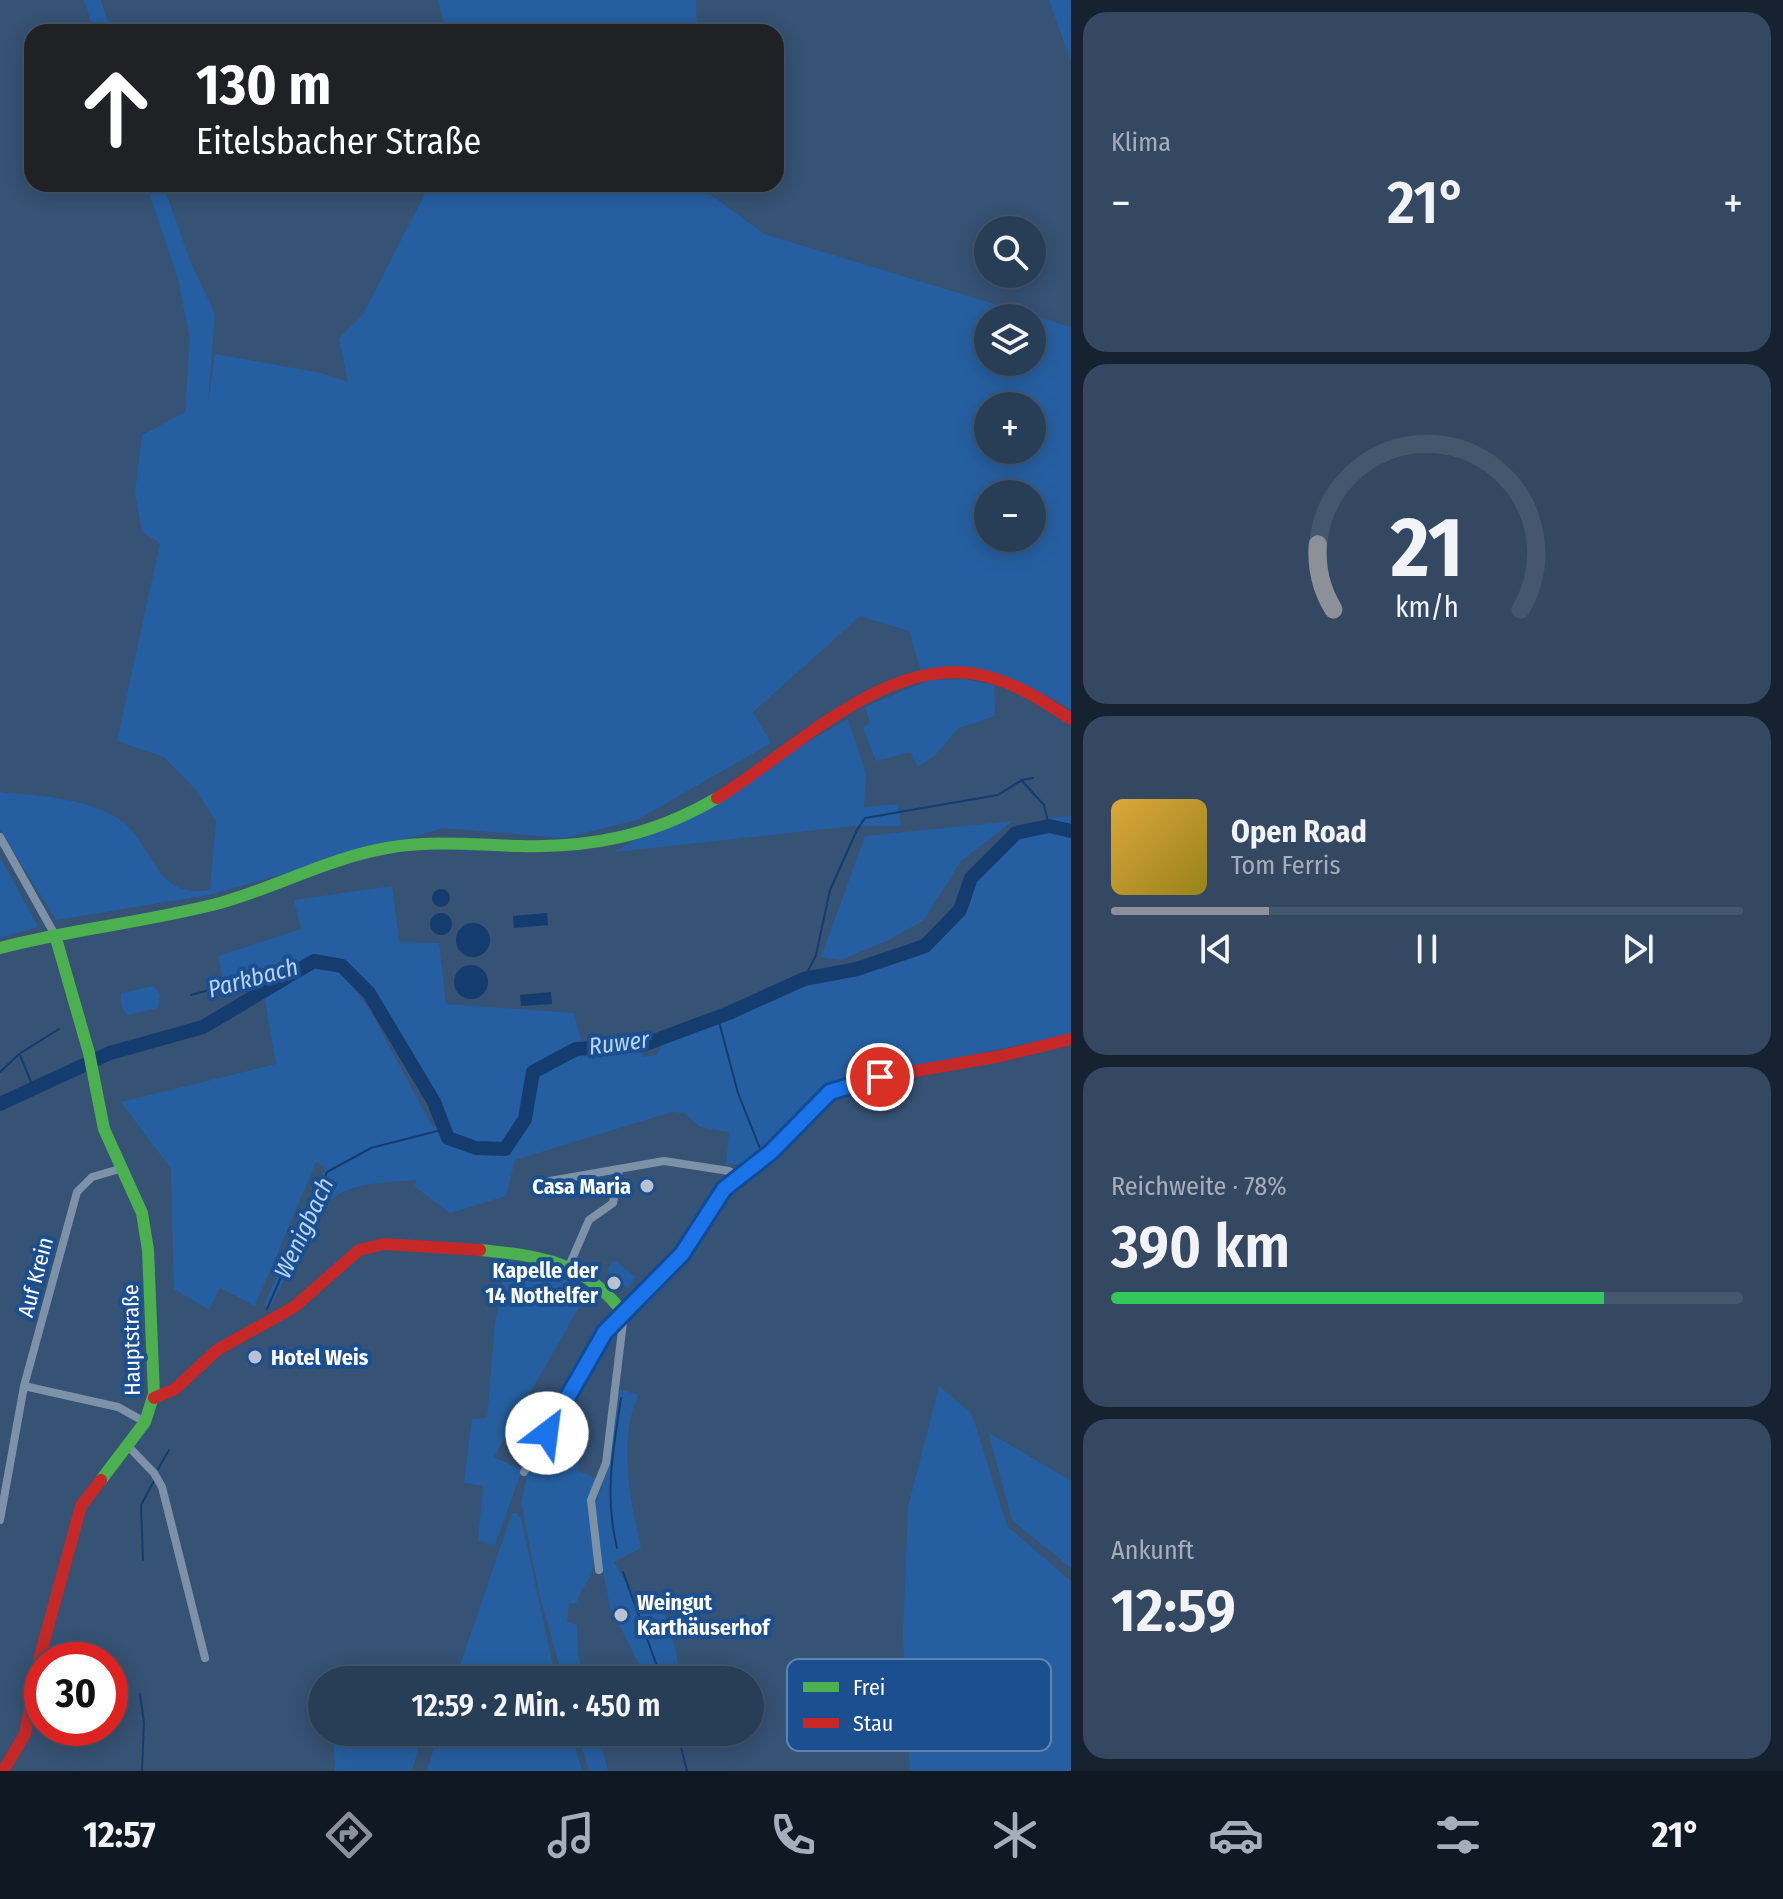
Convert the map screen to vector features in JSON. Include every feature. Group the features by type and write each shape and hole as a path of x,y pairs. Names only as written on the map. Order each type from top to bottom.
{"street":[{"path":"0,948 217,903 387,848 446,844 557,848 616,841 650,831 699,807 866,698 929,673 994,676 1037,697 1071,719"},
{"path":"0,837 55,935"},
{"name":"Hauptstraße","path":"3,1771 15,1756 25,1734 38,1665 81,1506 145,1422 154,1398 147,1234 137,1195 104,1129 89,1053 55,935"},
{"path":"524,1472 605,1332 682,1254 719,1194 771,1152 811,1109 837,1089 1071,1039"},
{"path":"550,1181 664,1161 729,1171 738,1176"},
{"name":"Auf Krein","path":"0,1520 24,1386 77,1192 92,1177 124,1168"},
{"path":"569,1266 589,1220 613,1203 619,1169"},
{"path":"154,1398 167,1396 205,1358 307,1298 347,1256 378,1244 524,1256 569,1266 600,1285 624,1314 606,1463 591,1500 599,1570"},
{"path":"24,1386 123,1408 145,1422"},
{"path":"127,1445 154,1473 162,1487 205,1658"}],"shaded area":[{"path":"84,0 101,0 108,24 92,24"},
{"path":"438,0 696,0 697,24 444,24"},
{"path":"1049,0 1071,0 1071,62"},
{"path":"149,192 166,192 189,258 215,314 208,402 215,354 321,373 348,382 339,338 362,316 426,192 707,192 764,234 995,304 974,304 974,376 1046,376 1046,319 1071,327 1071,710 1033,689 1000,678 965,674 922,675 909,631 860,616 753,712 771,743 637,820 564,838 444,828 209,895 56,920 0,829 0,792 58,798 114,816 138,838 164,877 175,886 190,891 210,890 216,821 194,788 164,757 117,741 160,543 142,532 135,493 142,435 185,412 190,339 178,279"},
{"path":"965,679 994,685 995,716 959,728 935,755 918,767 910,752 876,761 863,729 870,722 865,707 929,680"},
{"path":"848,719 866,773 864,807 898,804 901,826 853,826 614,852"},
{"path":"1071,816 1071,1034 835,1084 811,1102 748,1164 726,1165 729,1132 700,1127 684,1113 672,1112 515,1160 506,1196 450,1213 415,1187 416,1180 353,1188 324,1207 313,1222 269,1308 264,1305 326,1168 316,1162 255,1306 220,1288 209,1310 174,1289 171,1169 121,1102 276,1064 264,995 311,969 341,972 370,1010 433,1128 440,1117 369,993 342,966 314,961 224,986 218,956 301,929 294,900 392,886 399,942 439,943 446,1004 574,1013 583,1048 640,1045 643,1057 656,1055 661,1048 656,1040 718,1018 804,979 857,969 925,946 960,910 971,878 1016,833 1049,826 1047,818"},
{"path":"1013,821 961,861 924,920 889,940 841,960 821,957 865,836"},
{"path":"0,857 38,927 0,938"},
{"path":"441,889 450,898 441,907 432,898"},
{"path":"441,913 449,916 452,924 449,932 441,935 433,932 430,924 433,916"},
{"path":"547,913 548,925 514,928 513,916"},
{"path":"473,923 485,928 490,940 485,952 473,957 461,952 456,940 461,928"},
{"path":"471,965 483,970 488,982 483,994 471,999 459,994 454,982 459,970"},
{"path":"154,986 160,995 158,1008 127,1015 121,1005 121,993"},
{"path":"551,992 552,1004 521,1006 520,995"},
{"path":"507,1260 563,1271 588,1291 494,1457 522,1470 495,1545 478,1541 483,1486 464,1483 472,1419 487,1418 495,1324"},
{"path":"614,1260 636,1277 628,1289 607,1270"},
{"path":"939,1386 972,1414 1007,1526 1071,1581 1071,1771 910,1771 909,1751 1051,1751 1051,1659 904,1659 908,1507"},
{"path":"620,1389 638,1395 628,1432 627,1452 630,1491 641,1548 614,1562 642,1610 661,1605 673,1638 678,1666 640,1666 610,1607 597,1539 595,1506 609,1466"},
{"path":"988,1432 1071,1481 1071,1568 1012,1520"},
{"path":"550,1439 580,1447 578,1471 596,1478 589,1504 593,1568 577,1603 569,1604 567,1622 577,1625 581,1666 559,1666 539,1592 521,1502 528,1473"},
{"path":"512,1513 517,1513 521,1519 553,1666 460,1666"},
{"path":"334,1746 419,1746 412,1771 335,1771"},
{"path":"435,1746 575,1746 582,1771 427,1771"},
{"path":"581,1746 602,1746 608,1771 589,1771"}],"waterway":[{"path":"804,979 816,955 830,890 865,818 998,795 1022,780 1033,778"},
{"path":"1022,781 1044,805 1049,826"},
{"name":"Ruwer","path":"0,1104 110,1053 203,1027 314,961 342,966 369,993 434,1102 448,1138 476,1148 505,1149 525,1119 533,1072 576,1049 643,1045 729,1013 804,979 857,969 925,946 960,910 971,878 1016,833 1049,826 1071,831"},
{"name":"Parkbach","path":"191,995 314,961"},
{"path":"718,1018 738,1093 761,1151"},
{"name":"Parkbach","path":"0,1072 19,1054 59,1029"},
{"name":"Parkbach","path":"20,1055 33,1087"},
{"name":"Wenigbach","path":"267,1309 327,1172 371,1148 445,1129"},
{"path":"617,1548 610,1491 621,1398"},
{"name":"Wenigbach","path":"158,1469 169,1450"},
{"name":"Wenigbach","path":"143,1560 141,1505 154,1481"},
{"path":"623,1572 657,1666"},
{"name":"Wenigbach","path":"140,1694 144,1723 142,1771"},
{"path":"681,1746 687,1771"}],"traffic: fast":[{"path":"0,948 220,903 344,859 387,848 436,844 573,845 622,837 670,821 717,798"},
{"path":"55,935 89,1053 104,1129 142,1213 148,1250 154,1394 145,1422 101,1480"},
{"path":"480,1250 523,1255 560,1264 593,1282 624,1314 687,1248 724,1189 771,1152 805,1118"}],"traffic: jam":[{"path":"717,798 845,709 916,677 952,672 989,677 1021,689 1071,719"},
{"path":"805,1118 830,1092 875,1078 1001,1056 1071,1039"},
{"path":"154,1398 175,1389 217,1350 294,1307 359,1250 384,1244 480,1250"},
{"path":"3,1771 25,1734 40,1656 81,1506 101,1480"}],"place":[{"name":"Casa Maria","path":"647,1186"},
{"name":"Kapelle der 14 Nothelfer","path":"614,1283"},
{"name":"Hotel Weis","path":"255,1357"},
{"name":"Weingut Karthäuserhof","path":"621,1615"}],"route":[{"path":"547,1433 605,1332 682,1254 724,1189 763,1160 830,1092 880,1077"}]}
